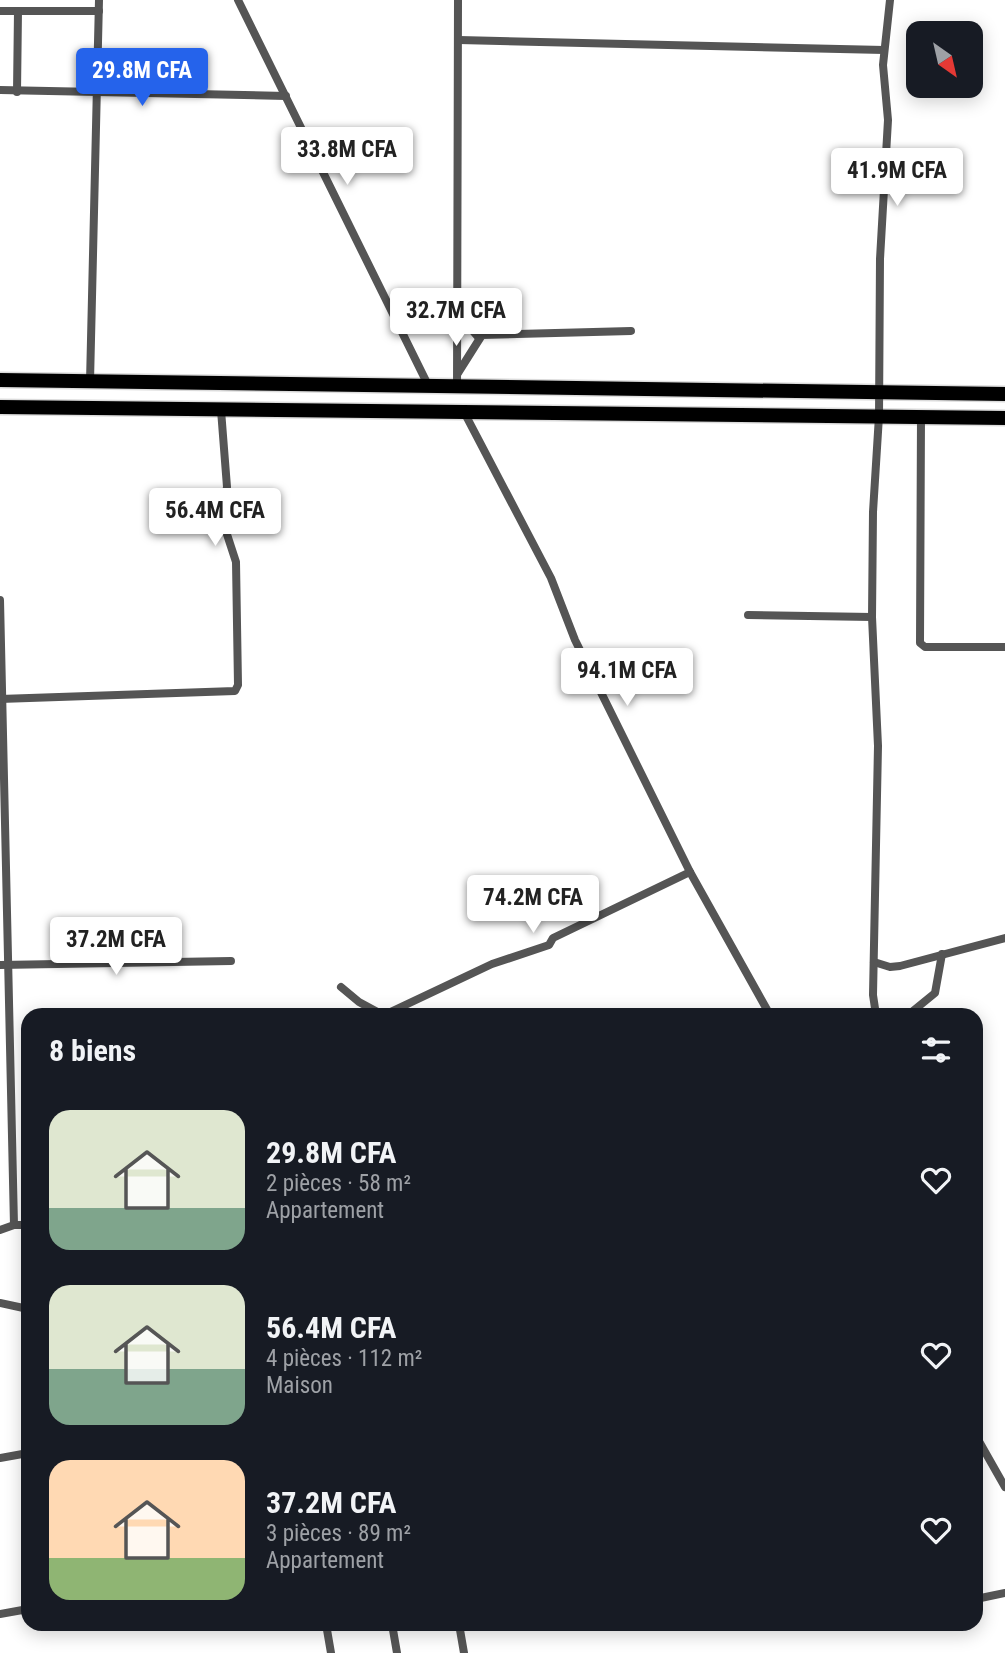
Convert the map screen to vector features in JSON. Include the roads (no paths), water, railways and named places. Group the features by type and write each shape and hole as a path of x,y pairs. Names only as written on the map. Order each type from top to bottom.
{"highway":[{"path":"0,380 429,387 457,380 879,393 1005,394"},
{"path":"0,407 1005,418"}],"street":[{"path":"90,382 99,0"},
{"path":"238,0 429,387"},
{"path":"457,380 458,0"},
{"path":"876,1008 874,961 878,746 872,617 879,416 880,259 888,120 884,50 890,0"},
{"path":"0,11 99,11"},
{"path":"17,92 18,11"},
{"path":"459,40 884,50"},
{"path":"0,90 286,96"},
{"path":"458,314 478,337"},
{"path":"457,380 478,337 497,332 631,331"},
{"path":"2,699 234,691 238,685 236,562 221,516 227,487 221,410"},
{"path":"464,412 551,578 575,640 690,872 766,1008"},
{"path":"921,417 920,643 925,647 1005,647"},
{"path":"0,600 4,965 13,1225"},
{"path":"748,615 872,617"},
{"path":"399,1008 492,964 549,945 553,938 690,872"},
{"path":"874,961 890,967 900,967 1005,938"},
{"path":"917,1008 935,993 942,954"},
{"path":"4,965 231,961"},
{"path":"341,988 371,1008"},
{"path":"0,1230 21,1225"},
{"path":"0,1303 21,1308"},
{"path":"983,1448 1005,1487"},
{"path":"0,1458 21,1454"},
{"path":"983,1598 1005,1593"},
{"path":"0,1614 21,1610"},
{"path":"327,1631 331,1653"},
{"path":"393,1631 397,1653"},
{"path":"460,1631 464,1653"}]}
